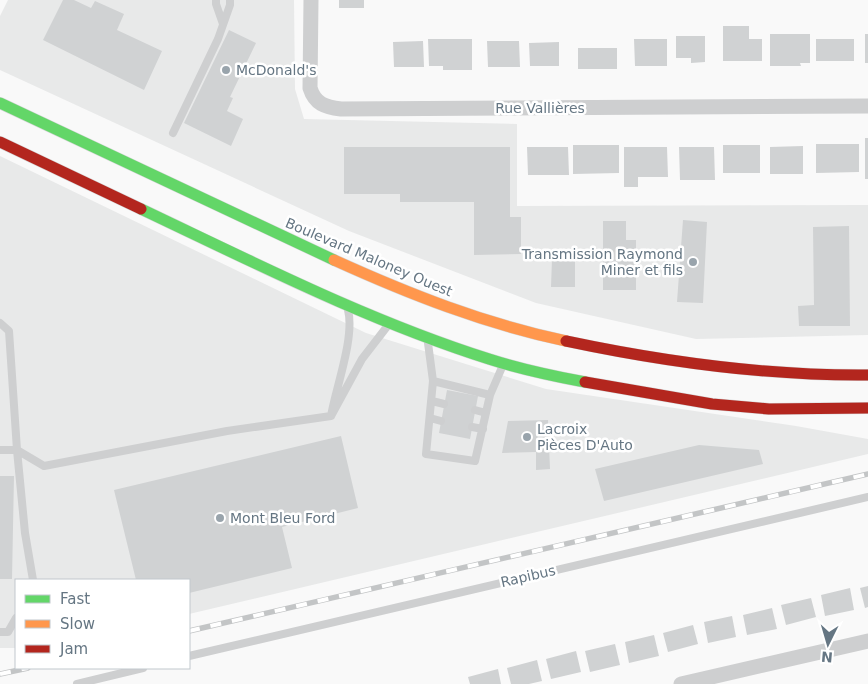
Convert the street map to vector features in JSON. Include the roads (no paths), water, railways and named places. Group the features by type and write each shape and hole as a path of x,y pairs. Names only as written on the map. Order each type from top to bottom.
{"main road":[{"name":"Boulevard Maloney Ouest","path":"0,104 391,286 457,311 521,331 569,343 716,367 803,375 868,375"},
{"path":"0,142 272,271 390,323 427,338 504,363 555,376 631,391 712,404 769,409 868,408"}],"street":[{"name":"Rue Vallières","path":"311,0 310,88 313,97 319,104 330,108 868,106"},
{"path":"681,684 868,641"}],"lane":[{"path":"216,0 223,24"},
{"path":"173,133 218,39 230,0"},
{"path":"331,416 343,370 351,320 347,304"},
{"path":"0,323 9,331 17,450 25,533 33,579"},
{"path":"331,416 362,359 390,323"},
{"path":"427,338 433,381 426,454 475,461 490,395 504,363"},
{"path":"433,381 490,395"},
{"path":"432,401 444,404"},
{"path":"475,410 486,413"},
{"path":"0,450 17,450 44,466 227,431 331,416"},
{"path":"430,418 441,421"},
{"path":"472,427 483,429"},
{"name":"Rapibus","path":"190,656 868,497"},
{"path":"0,632 8,632 15,620"},
{"path":"77,684 139,669"}],"railway":[{"path":"190,631 868,474"},
{"path":"0,674 23,669"}],"place":[{"name":"McDonald's","path":"226,70"},
{"name":"Transmission Raymond Miner et fils","path":"693,262"},
{"name":"Lacroix Pièces D'Auto","path":"527,437"},
{"name":"Mont Bleu Ford","path":"220,518"}]}
